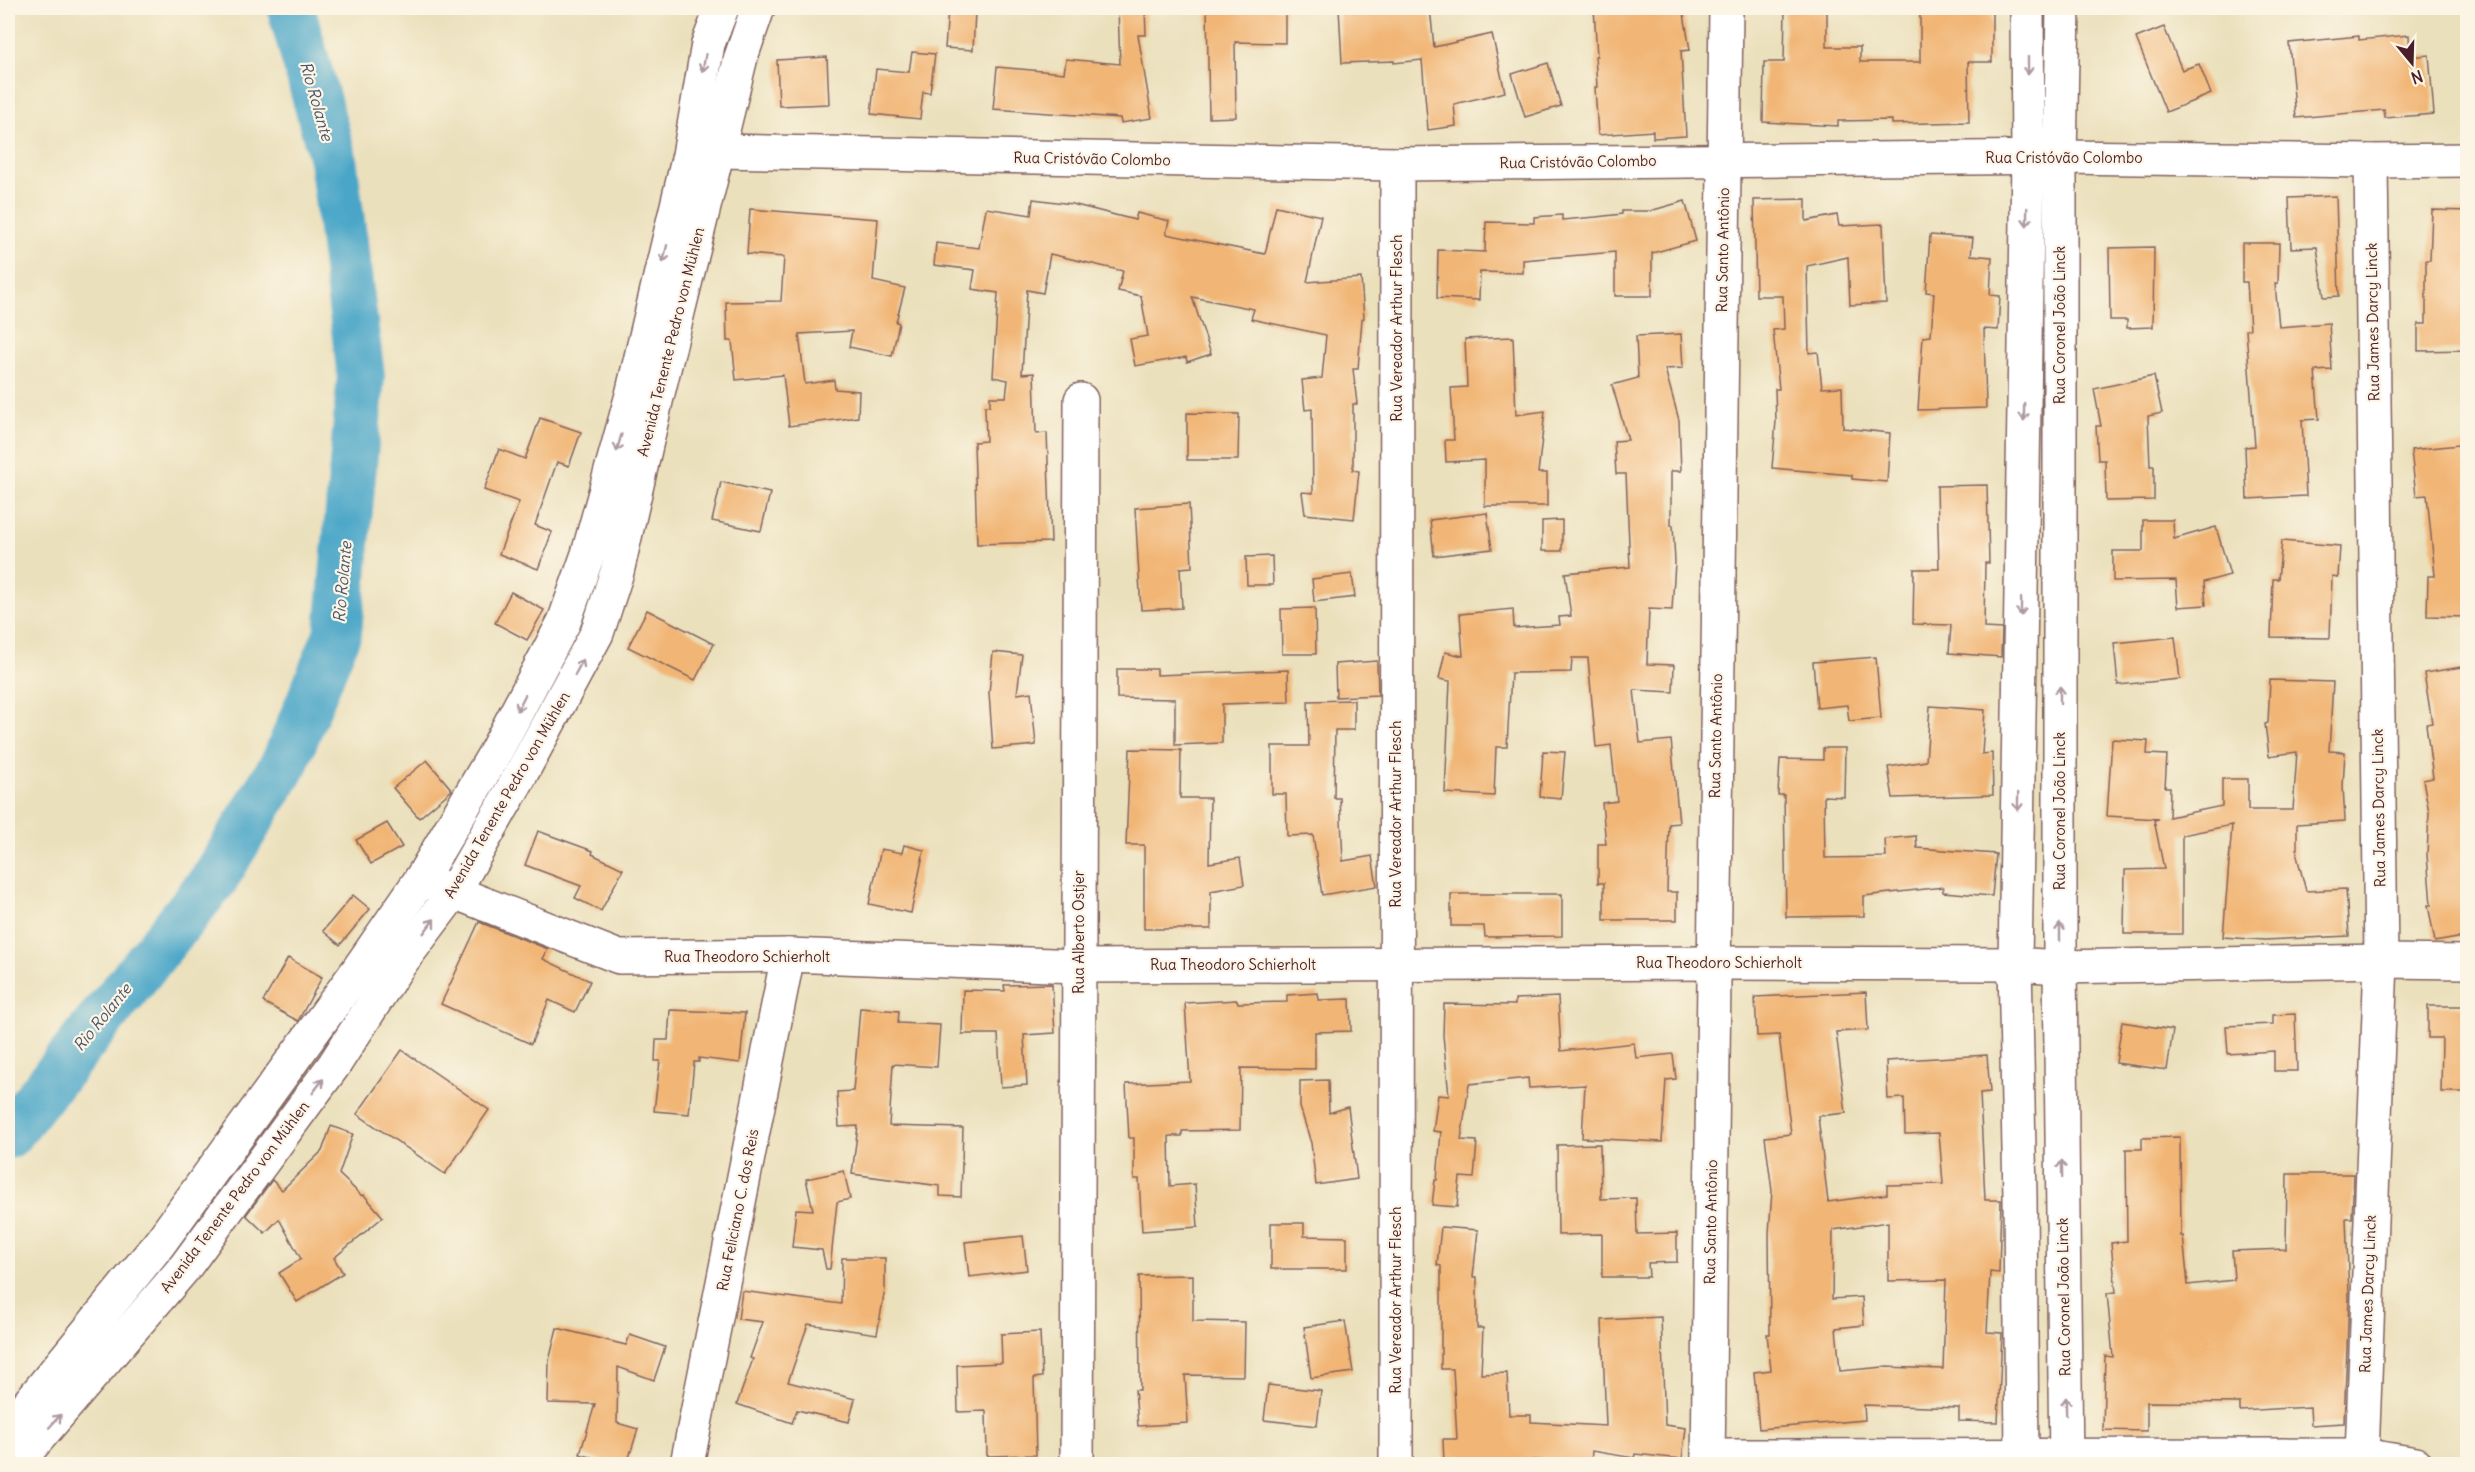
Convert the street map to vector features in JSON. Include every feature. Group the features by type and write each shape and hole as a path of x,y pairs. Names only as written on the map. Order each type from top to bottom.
{"street":[{"name":"Avenida Tenente Pedro von Mühlen","path":"16,1464 59,1417 185,1267 334,1065 396,969 453,893 525,768 597,633 617,572 657,397 704,153 708,44 722,8"},
{"name":"Avenida Tenente Pedro von Mühlen","path":"8,1430 159,1244 358,970 421,879 495,753 564,622 588,554 632,395 704,153 758,8"},
{"name":"Rua Santo Antônio","path":"1708,1460 1726,8"},
{"path":"2022,1460 2015,964 2028,159 2027,8"},
{"name":"Rua Coronel João Linck","path":"2063,8 2060,157 2060,967 2066,1460"},
{"name":"Rua Cristóvão Colombo","path":"704,153 1397,164 2060,157 2371,161 2468,159"},
{"name":"Rua James Darcy Linck","path":"2362,1455 2381,961 2371,161"},
{"name":"Rua Vereador Arthur Flesch","path":"1396,1464 1397,164"},
{"name":"Rua Alberto Ostjer","path":"1077,1464 1081,400"},
{"name":"Rua Theodoro Schierholt","path":"421,879 619,957 788,955 1078,966 1713,963 2015,964 2060,967 2381,961 2468,962"},
{"name":"Rua Feliciano C. dos Reis","path":"687,1464 788,955"},
{"path":"2020,1196 2063,1202"},
{"path":"1708,1460 2066,1460 2362,1455 2416,1464"}],"building":[{"path":"1118,8 1145,8 1146,35 1138,35 1152,118 1121,123 1120,118 993,109 997,67 1064,73 1066,59 1120,64"},
{"path":"1207,8 1285,8 1285,43 1235,42 1236,117 1209,118"},
{"path":"1339,8 1430,8 1434,47 1492,34 1505,92 1454,104 1456,126 1428,130 1422,60 1394,63 1394,61 1342,63"},
{"path":"1594,8 1683,8 1690,50 1681,51 1686,136 1653,138 1653,131 1598,135"},
{"path":"1785,8 1827,8 1827,47 1860,47 1860,62 1920,62 1920,8 1992,8 1992,62 1968,62 1969,122 1892,124 1892,120 1838,121 1838,126 1763,122 1764,62 1784,62"},
{"path":"948,10 975,12 973,50 945,48"},
{"path":"2164,27 2182,70 2199,64 2211,94 2166,112 2136,38"},
{"path":"2409,35 2410,57 2429,55 2434,114 2385,118 2384,110 2296,118 2289,43 2359,36 2359,40"},
{"path":"912,52 935,54 930,93 923,92 920,119 871,114 876,69 909,72"},
{"path":"827,57 829,104 779,106 777,60"},
{"path":"1548,63 1561,106 1525,117 1512,74"},
{"path":"2336,196 2339,296 2324,297 2317,247 2291,248 2289,198"},
{"path":"1033,199 1072,204 1135,220 1137,213 1169,221 1166,234 1265,254 1276,206 1321,216 1307,282 1361,278 1364,318 1362,319 1358,369 1353,369 1357,404 1353,404 1353,470 1359,471 1354,519 1305,514 1302,492 1313,493 1312,409 1305,410 1302,380 1322,378 1326,335 1251,319 1254,309 1192,297 1211,354 1187,362 1186,357 1135,366 1130,339 1148,336 1141,296 1118,291 1123,271 1050,254 1043,293 1027,290 1022,374 1034,373 1036,434 1047,433 1051,542 977,544 974,442 986,441 985,406 990,406 990,397 1006,397 1008,380 993,377 998,293 972,289 975,270 934,265 936,243 979,248 986,208 1031,215"},
{"path":"1806,199 1806,221 1837,215 1839,226 1883,224 1886,303 1850,305 1848,257 1807,266 1809,353 1818,352 1822,388 1842,387 1843,428 1890,433 1887,482 1852,479 1852,475 1772,468 1776,421 1775,389 1779,389 1773,330 1784,329 1783,296 1756,296 1754,200"},
{"path":"1685,201 1696,241 1652,253 1652,296 1615,296 1615,252 1523,260 1523,273 1480,272 1479,300 1437,298 1438,250 1485,252 1486,222 1534,223 1534,217 1562,215 1562,220 1596,217 1622,214 1622,211 1650,211"},
{"path":"750,209 878,219 873,281 905,288 896,322 899,323 892,356 849,347 852,331 799,334 805,384 834,380 835,389 859,391 858,417 789,426 783,375 736,380 732,341 727,341 726,302 781,301 784,257 747,254"},
{"path":"2432,210 2468,211 2468,350 2418,351 2418,324 2426,324 2426,260 2430,260"},
{"path":"1930,235 1973,238 1971,255 1992,257 1990,295 2000,296 1998,330 1984,329 1986,408 1918,410 1923,337 1931,336 1934,293 1926,292"},
{"path":"2242,243 2279,243 2278,283 2275,283 2279,327 2329,323 2332,370 2315,371 2319,419 2302,420 2306,496 2247,499 2245,447 2255,446 2246,330 2250,329 2247,282 2242,282"},
{"path":"2154,247 2153,327 2127,328 2127,320 2110,320 2109,248"},
{"path":"1681,334 1683,368 1665,369 1679,420 1681,471 1671,471 1671,525 1673,525 1675,562 1672,610 1649,609 1647,664 1674,665 1673,692 1634,690 1640,743 1671,740 1679,823 1669,824 1667,892 1677,892 1677,920 1604,920 1604,883 1598,883 1598,844 1606,844 1602,803 1617,801 1611,745 1596,747 1588,658 1572,658 1571,672 1511,673 1507,747 1496,747 1494,796 1445,793 1450,681 1439,679 1445,652 1463,656 1460,614 1513,609 1514,628 1560,625 1559,617 1571,616 1565,573 1630,567 1626,474 1616,474 1614,441 1628,440 1612,385 1638,378 1636,336"},
{"path":"1513,337 1516,415 1545,411 1538,473 1547,473 1547,506 1485,506 1485,460 1446,462 1445,440 1454,440 1451,388 1467,387 1465,339"},
{"path":"2154,376 2162,413 2148,416 2150,466 2154,466 2154,500 2106,501 2105,460 2098,460 2096,426 2101,426 2094,389"},
{"path":"1187,413 1239,414 1238,460 1187,460"},
{"path":"540,418 581,432 569,466 557,462 535,525 552,532 538,569 499,554 519,502 484,490 499,449 525,459"},
{"path":"2468,444 2468,617 2427,616 2428,576 2435,576 2427,495 2416,496 2411,450"},
{"path":"721,482 770,493 761,531 712,521"},
{"path":"1987,485 1989,563 1985,563 1984,628 2002,629 2001,657 1949,653 1951,625 1913,624 1914,569 1939,569 1937,486"},
{"path":"1189,504 1192,567 1180,568 1182,608 1141,610 1135,508"},
{"path":"1487,513 1492,549 1434,556 1430,520"},
{"path":"1562,520 1562,551 1542,551 1542,521"},
{"path":"2143,520 2173,520 2174,539 2216,527 2230,575 2204,582 2206,605 2178,607 2176,580 2113,581 2113,551 2143,551"},
{"path":"2282,541 2340,546 2338,577 2332,576 2330,638 2271,637 2273,579 2278,579"},
{"path":"1272,556 1273,585 1247,585 1246,557"},
{"path":"1352,574 1355,597 1314,602 1312,579"},
{"path":"511,592 544,610 527,640 495,623"},
{"path":"1315,608 1316,654 1282,654 1281,609"},
{"path":"647,610 714,644 695,680 628,647"},
{"path":"2175,637 2180,679 2118,685 2114,643"},
{"path":"993,652 1022,655 1017,694 1031,692 1036,745 993,749 989,693"},
{"path":"1876,657 1881,718 1849,721 1847,705 1817,708 1813,662"},
{"path":"1377,661 1378,695 1336,697 1335,664"},
{"path":"2468,666 2468,936 2435,942 2428,905 2431,905 2427,855 2429,812 2423,780 2433,778 2426,724 2432,723 2424,673"},
{"path":"1117,669 1157,669 1157,675 1288,670 1289,702 1222,704 1222,743 1175,745 1175,699 1117,698"},
{"path":"2270,680 2333,682 2329,751 2345,752 2343,786 2345,821 2297,824 2297,856 2306,891 2346,889 2349,936 2265,940 2223,937 2232,825 2182,835 2182,934 2124,934 2125,870 2164,869 2154,820 2159,819 2107,816 2112,739 2148,741 2147,754 2167,755 2165,787 2170,787 2169,817 2222,806 2222,779 2248,779 2248,810 2293,810 2297,752 2269,756 2265,724 2268,723"},
{"path":"1354,700 1354,730 1335,730 1334,798 1340,798 1343,861 1372,856 1377,886 1322,895 1313,835 1287,836 1286,794 1272,794 1272,746 1309,746 1308,701"},
{"path":"1930,706 1985,710 1982,754 1992,753 1993,795 1893,798 1888,767 1926,761"},
{"path":"1823,748 1845,748 1844,797 1824,796 1825,858 1886,857 1885,839 1916,836 1917,848 1996,854 1992,896 1943,892 1943,887 1864,896 1864,916 1786,917 1784,795 1778,795 1780,759 1823,760"},
{"path":"1130,749 1181,750 1180,798 1210,798 1209,863 1240,858 1244,885 1211,891 1211,929 1144,929 1144,845 1126,845"},
{"path":"1543,751 1565,752 1561,799 1540,797"},
{"path":"427,760 452,790 419,818 393,788"},
{"path":"387,823 402,847 371,864 356,840"},
{"path":"538,831 593,851 592,854 623,869 601,911 575,898 581,886 525,865"},
{"path":"904,845 924,850 911,913 869,904 881,849 902,853"},
{"path":"1451,894 1562,894 1562,936 1485,937 1484,926 1451,926"},
{"path":"353,895 370,909 340,945 323,931"},
{"path":"479,922 548,949 543,959 590,981 575,1012 549,1000 531,1044 441,1004"},
{"path":"288,958 322,977 298,1021 263,1002"},
{"path":"1052,984 1055,1033 1024,1035 1027,1085 1001,1087 998,1034 962,1034 963,990 1005,991 1004,985"},
{"path":"1866,992 1868,1030 1836,1032 1846,1113 1818,1116 1828,1202 1887,1194 1887,1185 1943,1184 1939,1133 1905,1134 1904,1098 1888,1099 1886,1061 1987,1055 1990,1092 1980,1093 1985,1200 2001,1200 1999,1273 1990,1272 1987,1332 2002,1333 1998,1422 1959,1421 1959,1408 1864,1405 1865,1420 1759,1429 1754,1372 1771,1370 1767,1334 1770,1334 1769,1233 1772,1191 1765,1137 1791,1134 1779,1035 1757,1036 1755,997","holes":["1888,1222 1888,1281 1946,1280 1943,1369 1884,1367 1840,1371 1836,1328 1864,1325 1862,1297 1832,1299 1833,1230"]},
{"path":"1318,993 1319,1000 1350,999 1351,1031 1315,1032 1315,1069 1241,1068 1240,1130 1182,1131 1182,1136 1169,1136 1170,1186 1195,1184 1198,1227 1142,1231 1139,1179 1134,1179 1134,1138 1129,1138 1126,1084 1190,1081 1185,1003 1237,1000 1238,1003 1287,1002 1287,995"},
{"path":"1558,997 1561,1051 1634,1043 1636,1058 1673,1054 1676,1079 1666,1080 1662,1142 1582,1138 1585,1085 1529,1088 1528,1078 1469,1084 1461,1140 1477,1141 1474,1178 1460,1177 1457,1207 1432,1205 1435,1180 1437,1180 1441,1132 1433,1131 1438,1095 1449,1096 1443,1035 1444,1004 1515,1005 1515,999"},
{"path":"2428,1006 2468,1006 2468,1092 2441,1092 2442,1038 2428,1038"},
{"path":"860,1008 899,1011 898,1023 940,1025 937,1067 893,1064 889,1126 963,1128 961,1197 940,1196 940,1186 852,1174 858,1126 839,1127 837,1092 853,1091"},
{"path":"670,1010 745,1013 740,1063 699,1058 699,1062 694,1062 689,1114 654,1111 660,1061 655,1061 656,1040 668,1040"},
{"path":"2295,1014 2297,1071 2274,1071 2274,1051 2228,1054 2226,1026 2273,1024 2273,1015"},
{"path":"2122,1022 2173,1030 2167,1070 2116,1063"},
{"path":"402,1050 489,1110 445,1174 357,1114"},
{"path":"1328,1080 1329,1113 1348,1107 1357,1179 1316,1185 1311,1143 1300,1107 1300,1081"},
{"path":"331,1126 353,1134 339,1174 362,1196 364,1195 383,1217 334,1258 343,1273 297,1302 279,1273 301,1259 279,1219 265,1233 246,1215 272,1180 282,1190 322,1151"},
{"path":"2180,1137 2181,1236 2183,1236 2188,1285 2234,1280 2232,1251 2286,1249 2287,1174 2354,1174 2352,1218 2346,1218 2349,1296 2344,1423 2311,1425 2310,1407 2240,1411 2240,1403 2147,1402 2147,1431 2103,1430 2105,1356 2113,1357 2107,1293 2116,1292 2111,1243 2127,1241 2126,1149 2142,1149 2142,1138"},
{"path":"1600,1144 1601,1199 1636,1198 1637,1234 1677,1233 1677,1262 1648,1263 1649,1277 1602,1277 1602,1234 1558,1235 1557,1145"},
{"path":"844,1171 850,1199 837,1202 830,1269 826,1269 822,1250 792,1247 796,1209 813,1210 806,1179"},
{"path":"1271,1223 1304,1223 1304,1236 1347,1237 1347,1269 1271,1269"},
{"path":"1441,1227 1478,1230 1473,1277 1477,1277 1477,1328 1483,1328 1481,1374 1507,1373 1509,1415 1531,1415 1531,1422 1606,1426 1602,1320 1661,1317 1665,1425 1686,1428 1682,1459 1635,1454 1634,1458 1592,1451 1591,1464 1532,1460 1532,1464 1444,1464 1443,1439 1457,1439 1453,1369 1441,1369 1441,1266 1437,1265"},
{"path":"1023,1236 1027,1270 969,1277 965,1242"},
{"path":"842,1258 885,1258 885,1290 877,1334 808,1324 788,1382 855,1399 849,1422 797,1410 792,1423 737,1404 763,1322 738,1319 742,1291 841,1304"},
{"path":"1193,1275 1193,1321 1245,1322 1244,1376 1185,1375 1188,1423 1138,1426 1135,1390 1140,1390 1139,1276"},
{"path":"1345,1321 1353,1372 1311,1378 1304,1327"},
{"path":"557,1328 626,1345 630,1335 665,1347 654,1380 618,1367 617,1423 638,1429 627,1464 615,1464 580,1454 595,1404 548,1403 549,1361"},
{"path":"1040,1332 1042,1377 1034,1378 1036,1455 987,1456 986,1411 958,1412 957,1365 1002,1363 1001,1334"},
{"path":"1268,1385 1321,1391 1317,1426 1264,1420"}],"waterway":[{"name":"Rio Rolante","path":"8,1135 215,878 285,762 338,632 361,376 333,159 291,8"}]}
